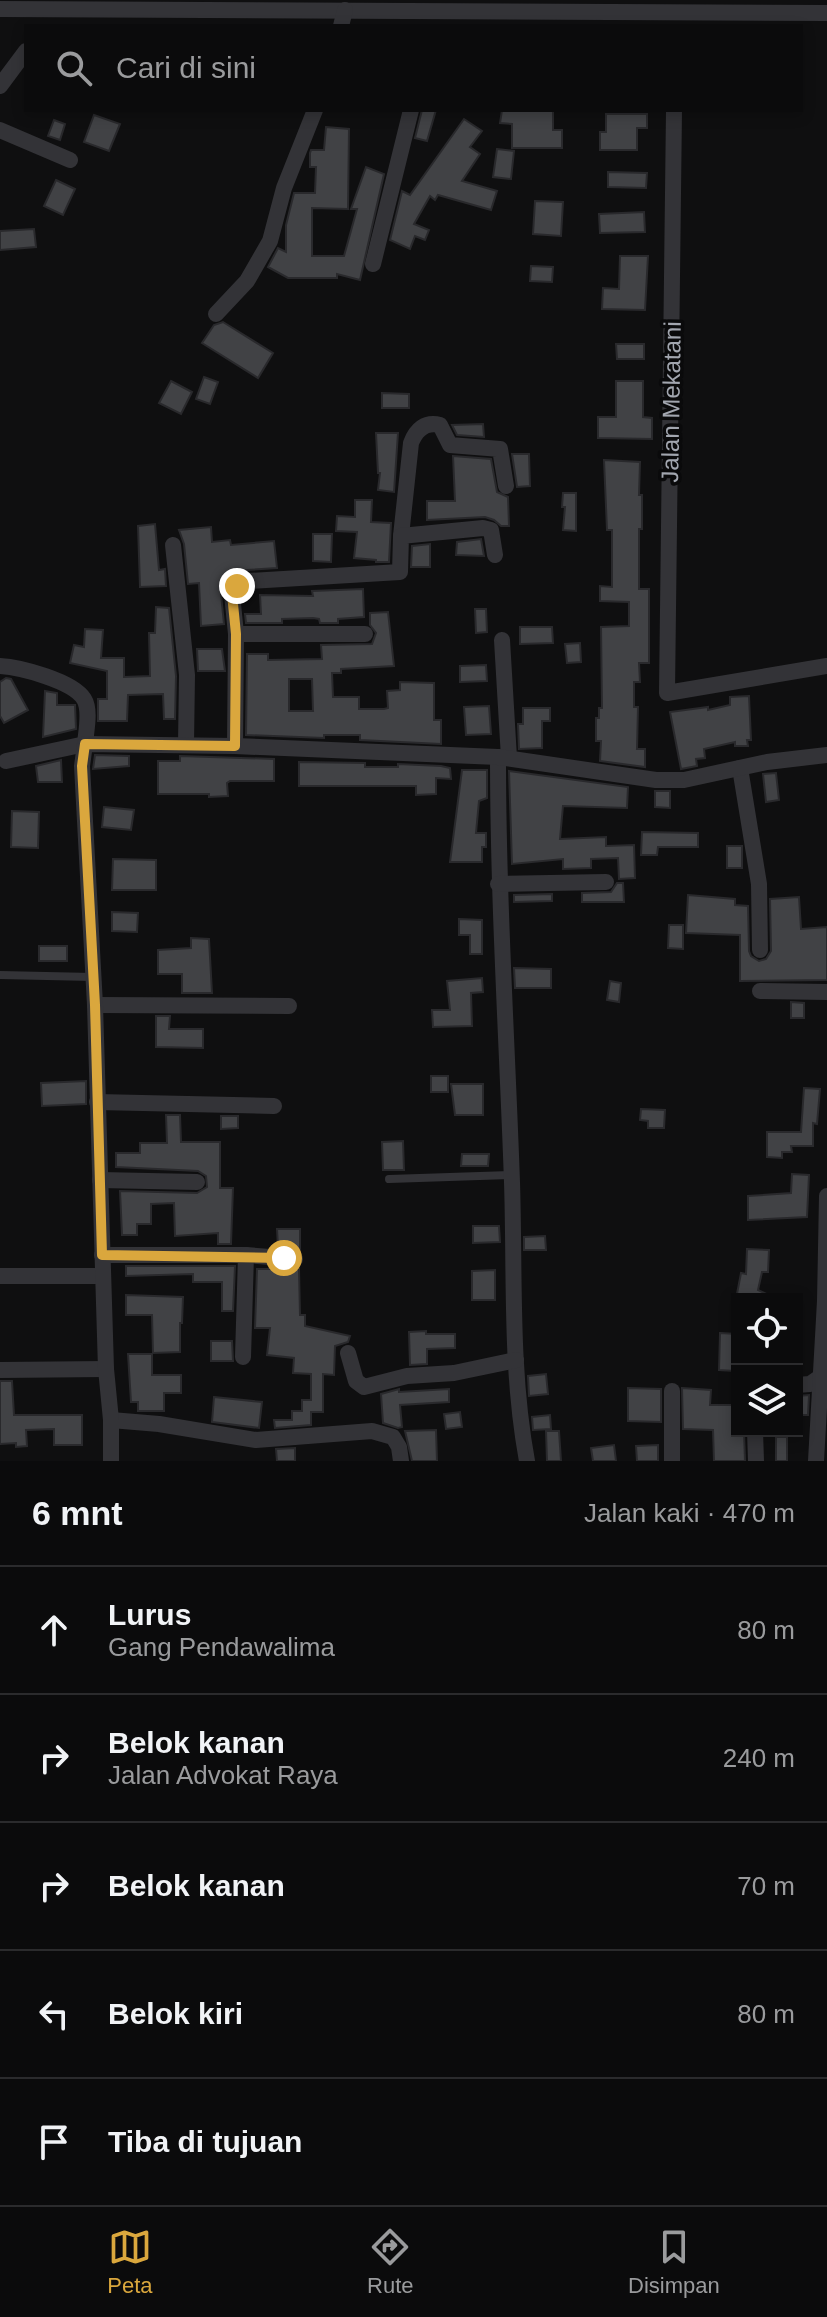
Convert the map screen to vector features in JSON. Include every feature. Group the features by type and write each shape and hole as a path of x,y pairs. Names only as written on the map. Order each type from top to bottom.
{"street":[{"path":"0,9 56,10 131,5 349,11 430,18 808,7 827,13"},
{"path":"46,24 56,10"},
{"path":"0,86 24,54"},
{"path":"216,314 247,281 270,241 284,188 314,112"},
{"path":"373,264 411,112"},
{"name":"Jalan Mekatani","path":"674,112 667,693 827,666"},
{"path":"0,130 70,160"},
{"path":"235,746 236,634 232,594 242,583 400,572 411,443 415,433 430,424 440,425 450,445 500,449 506,486"},
{"path":"401,536 483,528 491,530 495,555"},
{"path":"173,545 187,675 186,744"},
{"path":"236,634 365,634"},
{"path":"502,640 503,757 498,884 516,1360 527,1461"},
{"path":"0,666 48,677 80,694 87,706 82,766 95,1005 111,1461"},
{"path":"6,761 85,744 186,744 503,757 656,780 684,780 827,755"},
{"path":"740,768 759,884 760,950"},
{"path":"498,884 606,882"},
{"path":"760,991 827,992"},
{"path":"95,1005 289,1006"},
{"path":"97,1102 274,1106"},
{"path":"100,1180 197,1182"},
{"path":"816,1461 823,1367 827,1196"},
{"path":"102,1255 246,1255 295,1259"},
{"path":"243,1357 246,1255"},
{"path":"0,1276 103,1276"},
{"path":"348,1353 356,1381 364,1387 407,1376 454,1373 516,1360"},
{"path":"803,1385 810,1384 823,1367"},
{"path":"0,1370 106,1369"},
{"path":"672,1391 672,1461"},
{"path":"111,1420 159,1424 256,1440 372,1431 393,1437 399,1447 401,1461"},
{"path":"755,1437 756,1461"}],"lane":[{"path":"0,975 93,977"},
{"path":"389,1179 511,1175"}],"building":[{"path":"422,112 435,112 427,141 415,138"},
{"path":"502,112 553,112 553,130 562,130 562,148 512,148 512,124 500,123"},
{"path":"606,114 647,114 647,128 637,128 637,150 600,150 600,132 606,132"},
{"path":"94,115 120,124 109,151 84,142"},
{"path":"464,119 482,131 470,147 480,154 462,181 497,191 491,210 438,195 435,200 430,196 414,224 429,230 425,240 415,236 410,249 390,240 402,191 410,195"},
{"path":"54,120 65,124 60,140 48,136"},
{"path":"326,127 349,129 348,209 312,208 312,256 344,256 357,209 351,209 366,167 384,174 360,280 337,274 337,278 288,278 268,267 278,248 286,252 286,225 294,193 315,193 316,167 310,167 310,153 311,150 324,150"},
{"path":"497,149 514,151 511,179 493,177"},
{"path":"608,172 647,173 646,188 608,187"},
{"path":"56,180 75,189 63,215 44,206"},
{"path":"535,201 563,202 561,236 533,234"},
{"path":"644,212 645,232 600,233 599,214"},
{"path":"34,229 36,247 0,250 0,231"},
{"path":"620,256 648,256 645,310 602,309 603,288 619,289"},
{"path":"531,266 553,267 552,282 530,281"},
{"path":"223,322 273,353 258,378 202,343 214,325"},
{"path":"616,344 644,344 644,359 617,359"},
{"path":"204,377 218,382 210,404 196,399"},
{"path":"171,381 192,392 181,414 159,403"},
{"path":"616,381 643,381 643,417 652,418 652,439 598,438 598,417 616,417"},
{"path":"382,393 409,394 409,408 382,408"},
{"path":"483,424 484,437 457,435 452,425"},
{"path":"376,433 398,433 394,492 378,490 380,473"},
{"path":"512,454 529,454 530,486 517,487"},
{"path":"453,456 491,459 497,492 508,497 509,526 501,526 485,517 427,520 427,501 455,501"},
{"path":"604,460 640,462 642,529 639,529 639,589 649,589 649,663 639,663 640,682 634,682 634,707 638,707 637,749 645,749 645,767 600,761 601,741 596,741 596,718 599,718 599,708 602,708 601,627 629,626 629,602 600,601 600,586 612,587 612,530 607,530"},
{"path":"563,493 576,493 576,531 563,530"},
{"path":"355,500 372,500 371,522 391,523 389,562 354,558 357,532 336,531 337,516 355,517"},
{"path":"155,524 159,570 165,569 166,586 140,587 138,526"},
{"path":"211,527 212,542 230,540 231,545 274,541 277,568 247,570 233,575 225,582 221,594 224,624 201,626 199,583 188,584 184,544 179,530"},
{"path":"313,534 332,534 331,562 313,561"},
{"path":"481,539 484,556 456,555 457,542"},
{"path":"430,544 430,567 411,567 412,546"},
{"path":"363,589 364,617 338,619 338,623 320,623 319,619 313,618 282,619 282,623 246,623 245,614 261,614 260,595 313,596 312,591"},
{"path":"156,607 169,608 176,676 175,719 164,719 163,694 128,695 127,721 98,721 98,699 107,699 107,671 70,663 74,645 84,647 85,629 103,630 101,658 124,658 124,677 150,676 149,633 155,633"},
{"path":"475,609 486,609 487,632 476,633"},
{"path":"388,612 394,666 341,669 341,673 332,673 333,697 359,697 359,709 384,709 388,708 387,691 400,690 400,682 434,683 434,720 441,720 441,744 360,740 360,735 324,735 324,738 246,735 247,654 268,654 268,660 322,659 321,645 372,644 376,633 370,625 370,613","holes":["289,679 312,679 313,711 289,711"]},
{"path":"520,627 552,627 553,643 520,644"},
{"path":"580,643 581,662 567,663 565,644"},
{"path":"197,649 222,649 225,671 198,671"},
{"path":"486,665 487,681 460,682 460,666"},
{"path":"11,679 28,710 4,723 0,716 0,682"},
{"path":"45,691 57,693 57,705 75,705 76,729 43,737"},
{"path":"749,696 751,740 747,740 748,746 735,746 735,742 704,749 705,758 696,759 697,766 681,769 670,712 708,707 708,710 730,705 730,697"},
{"path":"489,706 491,734 466,735 464,707"},
{"path":"523,708 550,708 550,721 542,721 542,748 519,749 518,724 523,724"},
{"path":"95,755 129,756 129,766 93,769"},
{"path":"180,756 274,759 274,781 230,781 227,783 228,796 158,794 158,761 180,761"},
{"path":"61,760 62,782 38,782 36,766"},
{"path":"299,762 365,763 365,767 398,767 398,764 441,766 450,768 451,779 436,778 436,794 416,795 416,786 299,786"},
{"path":"462,770 487,770 487,798 479,801 476,833 486,833 482,862 450,862"},
{"path":"509,771 628,787 627,808 563,806 560,839 606,837 606,846 634,845 635,878 619,879 618,858 591,859 591,868 563,869 563,859 512,864"},
{"path":"776,773 779,800 766,802 763,774"},
{"path":"655,791 670,791 670,808 655,807"},
{"path":"104,807 134,810 131,830 102,827"},
{"path":"12,811 39,812 38,848 11,847"},
{"path":"642,832 698,833 698,847 658,847 657,855 641,855"},
{"path":"727,846 742,846 742,868 727,868"},
{"path":"113,859 156,860 156,890 112,890"},
{"path":"617,883 623,883 624,902 582,902 582,893 611,892"},
{"path":"552,894 552,901 514,902 514,895"},
{"path":"688,895 735,899 735,905 748,906 749,951 759,961 766,959 771,951 770,899 799,897 801,929 827,927 827,980 740,981 740,935 686,933"},
{"path":"112,912 138,913 137,932 112,931"},
{"path":"459,919 482,920 482,954 470,954 470,935 459,935"},
{"path":"669,925 683,925 683,949 668,948"},
{"path":"191,938 209,939 212,993 182,993 182,974 158,974 158,950 191,948"},
{"path":"39,946 67,946 67,961 39,961"},
{"path":"514,968 551,969 551,988 515,988"},
{"path":"482,978 483,992 471,993 472,1026 433,1027 432,1010 450,1010 447,981"},
{"path":"610,981 621,983 619,1002 607,1000"},
{"path":"791,1002 804,1003 804,1018 791,1018"},
{"path":"156,1016 170,1016 169,1029 203,1029 203,1048 156,1047"},
{"path":"431,1076 448,1076 448,1092 431,1092"},
{"path":"86,1081 86,1104 42,1106 41,1083"},
{"path":"451,1084 483,1084 483,1115 455,1115"},
{"path":"804,1088 820,1089 817,1124 813,1123 813,1146 791,1146 792,1152 782,1152 782,1158 767,1157 767,1132 801,1132"},
{"path":"641,1109 665,1110 664,1128 648,1128 648,1121 640,1120"},
{"path":"166,1115 180,1115 181,1142 220,1142 220,1188 233,1188 231,1244 218,1244 218,1233 175,1236 174,1203 151,1204 151,1224 137,1224 137,1235 122,1235 120,1191 197,1193 207,1187 206,1176 198,1171 116,1167 116,1153 140,1153 140,1143 167,1143"},
{"path":"221,1116 238,1116 238,1128 221,1129"},
{"path":"403,1141 404,1170 383,1170 382,1142"},
{"path":"462,1154 489,1154 488,1166 461,1166"},
{"path":"792,1174 809,1175 807,1217 748,1220 748,1196 791,1193"},
{"path":"473,1226 499,1226 500,1242 473,1243"},
{"path":"277,1229 300,1229 300,1249 278,1247"},
{"path":"545,1236 546,1250 524,1250 524,1237"},
{"path":"747,1249 769,1250 768,1272 762,1272 758,1290 764,1293 737,1293 741,1273 746,1274"},
{"path":"126,1266 235,1266 233,1311 222,1311 222,1282 193,1282 193,1274 126,1276"},
{"path":"257,1269 299,1269 300,1315 305,1315 305,1326 350,1336 348,1342 335,1346 334,1375 323,1374 323,1412 311,1412 311,1425 275,1428 274,1420 292,1420 292,1411 302,1411 302,1400 311,1400 311,1374 293,1373 294,1358 267,1355 270,1328 255,1328"},
{"path":"495,1270 495,1300 472,1300 472,1271"},
{"path":"126,1295 183,1297 180,1352 153,1353 152,1315 126,1315"},
{"path":"426,1331 426,1334 455,1334 455,1348 427,1349 427,1364 410,1365 409,1332"},
{"path":"720,1333 731,1334 731,1371 719,1370"},
{"path":"211,1341 232,1341 233,1361 211,1361"},
{"path":"128,1354 152,1354 152,1375 181,1375 181,1393 164,1393 164,1411 138,1411 138,1402 131,1402"},
{"path":"546,1374 548,1394 529,1396 528,1376"},
{"path":"0,1381 12,1381 14,1415 82,1415 82,1445 54,1445 54,1429 26,1430 27,1446 0,1444"},
{"path":"628,1388 661,1389 661,1422 628,1421"},
{"path":"682,1388 711,1390 710,1405 731,1405 731,1437 744,1437 745,1461 714,1461 713,1430 683,1429"},
{"path":"399,1389 399,1392 449,1389 449,1402 400,1405 402,1427 398,1428 383,1423 381,1394"},
{"path":"809,1395 808,1415 803,1415 803,1396"},
{"path":"214,1397 262,1402 259,1428 212,1422"},
{"path":"460,1412 462,1427 446,1429 444,1414"},
{"path":"550,1415 551,1429 533,1430 532,1417"},
{"path":"436,1430 437,1461 412,1461 405,1431"},
{"path":"546,1431 559,1431 561,1461 547,1461"},
{"path":"776,1437 787,1437 787,1461 776,1461"},
{"path":"614,1445 616,1461 593,1461 591,1448"},
{"path":"658,1445 658,1461 637,1461 636,1446"},
{"path":"295,1448 295,1461 277,1461 276,1449"}],"route":[{"path":"237,586 232,594 237,672 235,746 85,744 82,766 95,1005 102,1255 284,1258"}]}
